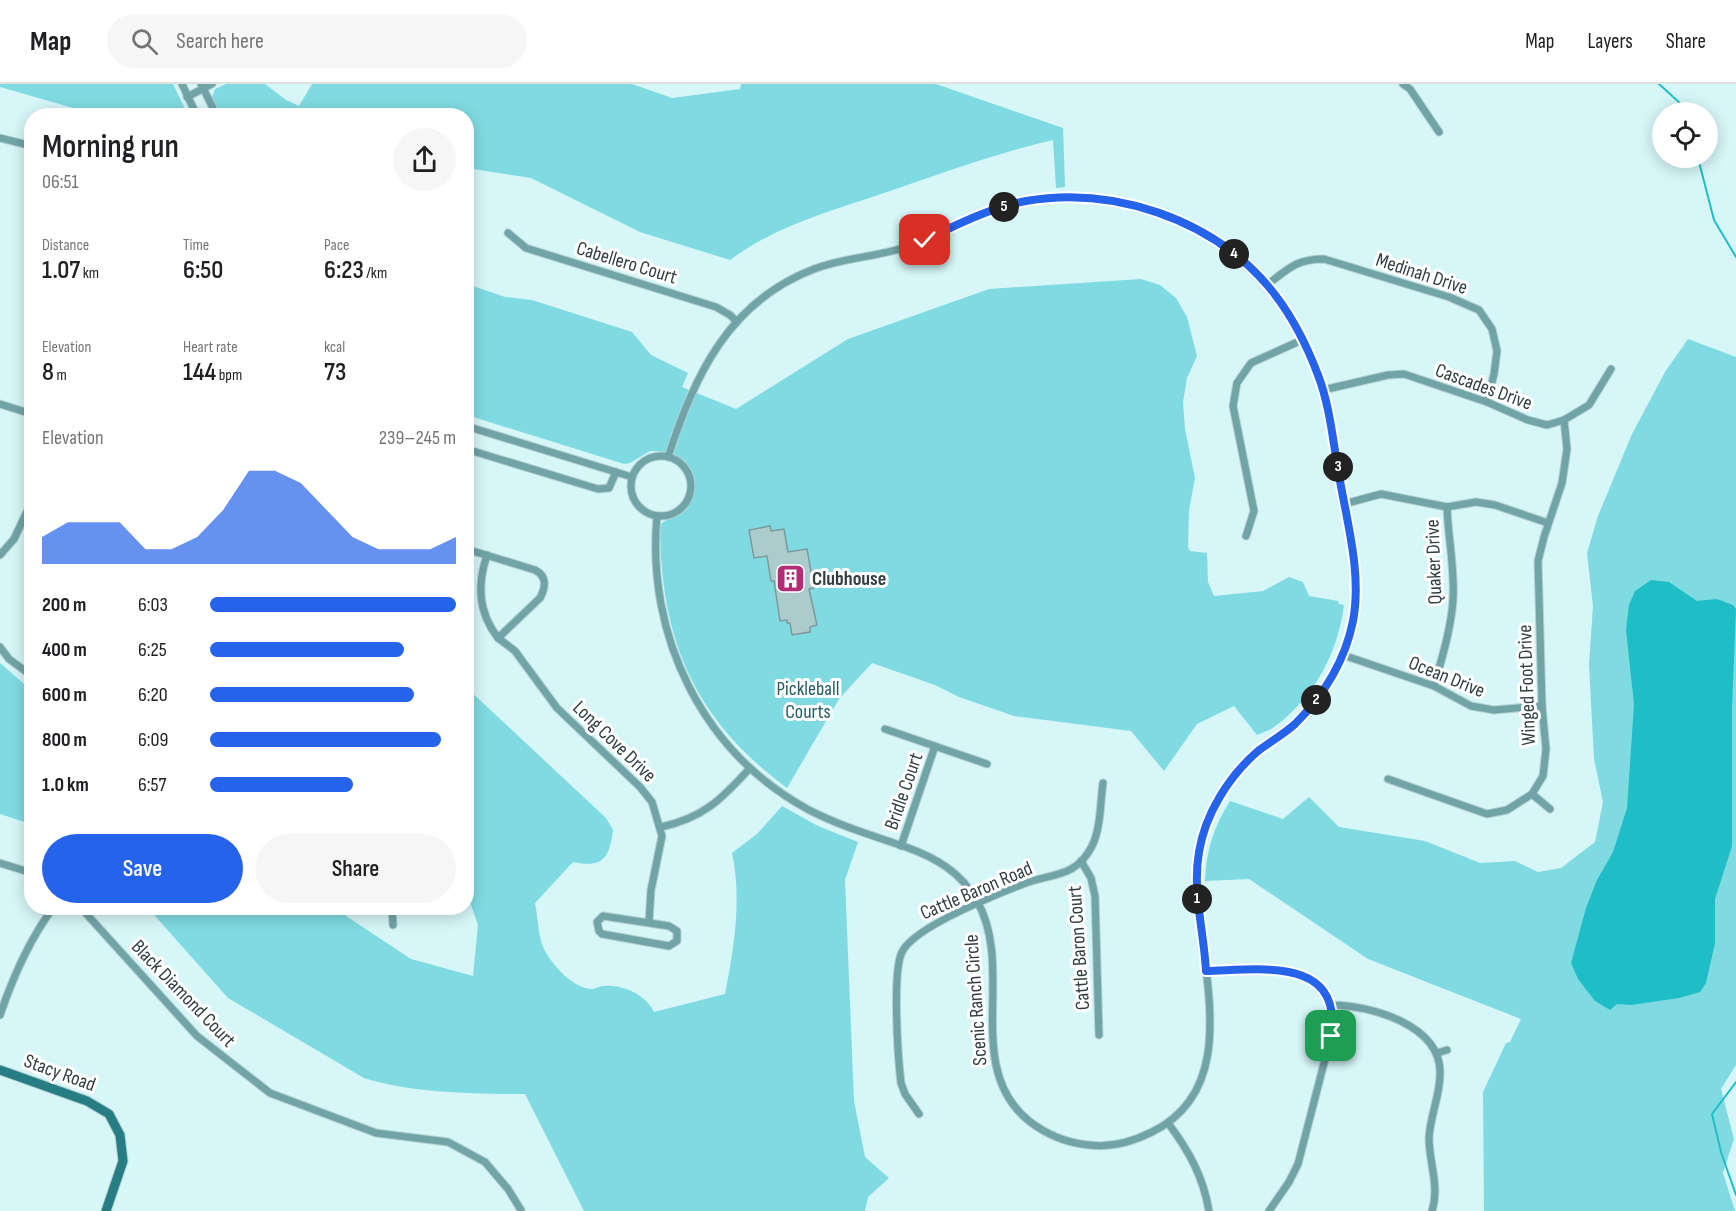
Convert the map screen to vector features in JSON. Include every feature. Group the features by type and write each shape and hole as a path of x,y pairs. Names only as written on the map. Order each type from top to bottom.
{"main road":[{"name":"Stacy Road","path":"0,1070 87,1101 109,1114 120,1135 123,1161 106,1211"}],"street":[{"path":"182,84 192,108"},
{"path":"186,97 202,86 212,84"},
{"path":"1402,84 1410,88 1439,132"},
{"path":"202,86 213,108"},
{"path":"0,138 24,144"},
{"name":"Scenic Ranch Circle","path":"657,516 655,554 658,593 663,618 676,658 692,694 716,730 750,768 782,793 815,813 944,864 968,887 980,904 991,951 995,1065 1000,1085 1013,1105 1029,1121 1050,1135 1090,1145 1109,1146 1130,1142 1168,1123 1194,1094 1209,1056 1205,939 1198,906 1196,878 1199,851 1211,813 1238,771 1260,750 1292,727 1327,685 1343,655 1353,621 1356,593 1354,563 1323,390 1287,311 1268,285 1229,250 1174,219 1147,209 1110,201 1059,198 1010,205 978,215 903,248 814,269 776,290 737,322 718,342 701,371 668,457"},
{"name":"Cabellero Court","path":"508,233 526,248 716,308 730,315 737,322"},
{"name":"Medinah Drive","path":"1268,285 1291,266 1305,259 1324,259 1449,297 1479,310 1492,329 1497,351 1487,402"},
{"path":"1246,536 1254,511 1233,406 1237,383 1251,363 1302,340"},
{"name":"Cascades Drive","path":"1323,390 1388,375 1404,374 1547,425 1564,420 1589,405 1611,369"},
{"path":"0,404 24,412"},
{"name":"Winged Foot Drive","path":"1532,794 1543,776 1546,749 1542,706 1538,561 1562,483 1567,449 1564,420"},
{"path":"474,428 632,477"},
{"path":"474,451 598,489 609,488 616,472"},
{"path":"668,457 685,468 689,477 689,497 676,512 657,516 641,509 635,502 630,485 632,477 642,462 650,458 668,457"},
{"path":"1344,504 1381,494 1447,507 1476,502 1495,504 1548,523"},
{"name":"Quaker Drive","path":"1434,686 1447,640 1453,600 1447,507"},
{"path":"0,555 14,539 24,518"},
{"path":"474,551 535,570 541,573 545,585 540,598 498,638"},
{"name":"Long Cove Drive","path":"487,555 480,584 481,597 488,622 498,638 515,651 557,708 648,795 661,827 649,922"},
{"path":"0,647 9,659 24,670"},
{"name":"Ocean Drive","path":"1343,655 1434,686 1471,706 1494,710 1542,706"},
{"name":"Bridle Court","path":"885,729 987,764"},
{"name":"Bridle Court","path":"901,846 935,746"},
{"path":"661,827 692,819 703,813 724,796 750,768"},
{"path":"1388,779 1487,814 1508,810 1532,794 1550,809"},
{"name":"Cattle Baron Road","path":"919,1114 905,1094 900,1077 897,976 901,953 906,944 923,930 1023,884 1063,874 1081,861 1093,845 1096,835 1103,783"},
{"name":"Cattle Baron Court","path":"1081,861 1091,878 1095,896 1099,1035"},
{"path":"0,863 24,870"},
{"path":"0,1015 4,993 29,944 48,915"},
{"name":"Black Diamond Court","path":"87,915 197,1036 270,1094 375,1133 448,1142 485,1162 508,1189 521,1210"},
{"path":"392,915 393,925"},
{"path":"603,916 649,922 674,928 678,935 677,941 669,946 607,936 597,927 597,922 603,916"},
{"path":"1206,971 1293,972 1319,986 1331,1005 1333,1015 1331,1036 1298,1164 1269,1211"},
{"path":"1331,1005 1362,1007 1409,1025 1425,1036 1437,1053 1440,1084 1431,1119 1429,1141 1436,1187 1432,1211"},
{"path":"1437,1053 1447,1050"},
{"path":"1168,1123 1198,1170 1209,1211"}],"green space":[{"path":"0,84 173,84 185,108 74,108 0,87"},
{"path":"226,84 265,84 286,100 299,106 312,84 632,84 672,98 740,89 741,84 936,84 1063,128 1065,187 1056,188 1053,140 968,164 823,213 766,237 730,260 640,232 531,178 474,169 474,108 218,108 212,97 215,89"},
{"name":"Pickleball Courts","path":"1141,279 1160,285 1176,298 1187,317 1197,356 1187,378 1183,402 1185,429 1195,478 1189,510 1188,548 1190,551 1207,553 1208,582 1214,596 1263,591 1289,577 1303,582 1309,596 1338,601 1339,604 1344,605 1330,657 1322,673 1301,702 1272,728 1257,735 1234,706 1197,724 1164,771 1131,731 1014,716 872,663 839,699 787,788 755,762 728,735 707,706 689,675 676,642 667,607 660,528 662,523 682,511 691,499 694,485 687,465 677,456 653,451 624,464 474,417 474,286 505,297 532,300 632,332 651,355 688,373 682,387 736,409 848,339 989,289"},
{"path":"1688,339 1736,357 1736,1065 1721,1089 1734,1139 1723,1173 1735,1211 1484,1211 1483,1092 1506,1043 1510,1042 1521,1019 1368,959 1249,879 1205,881 1209,849 1215,829 1230,801 1283,819 1309,797 1339,827 1425,841 1480,863 1515,861 1538,872 1561,868 1595,842 1603,802 1594,759 1589,664 1593,606 1587,553 1598,516 1632,434 1665,372"},
{"path":"0,663 24,684 24,822 0,814"},
{"path":"474,695 606,818 613,830 609,848 603,859 591,864 573,862 535,903 539,933 544,949 565,976 579,986 594,989 611,986 626,989 645,1000 654,1012 725,994 737,906 732,853 757,834 782,806 818,826 858,842 845,880 854,1101 865,1157 889,1178 868,1197 865,1211 584,1211 525,1094 423,1090 364,1078 228,998 154,915 345,915 411,959 473,976 478,925 474,914"}],"shaded area":[{"path":"1651,580 1669,582 1697,601 1717,599 1733,605 1736,609 1732,708 1732,846 1715,899 1715,943 1706,983 1700,992 1679,998 1631,1005 1617,1004 1610,1010 1595,1001 1578,979 1571,963 1586,908 1597,880 1613,852 1627,808 1634,704 1626,630 1629,605 1635,591"}],"building":[{"name":"Clubhouse","path":"770,526 771,531 784,529 788,552 807,549 814,588 809,589 817,625 810,627 810,632 792,635 790,623 787,623 787,620 780,621 774,581 771,581 767,556 754,558 749,530"}],"waterway":[{"path":"1659,84 1679,102"},
{"path":"1701,168 1714,220 1736,257"},
{"path":"1736,1082 1712,1114 1721,1152 1736,1195"}],"place":[{"name":"Clubhouse","path":"791,578"}],"route":[{"path":"925,240 978,215 1026,201 1091,198 1147,209 1201,232 1229,250 1248,266 1268,285 1287,311 1302,340 1320,378 1328,407 1354,563 1356,593 1353,621 1343,655 1318,698 1292,727 1260,750 1229,783 1211,813 1199,851 1196,878 1198,906 1205,939 1206,971 1284,970 1312,980 1324,991 1331,1005 1333,1025 1331,1036"}]}
